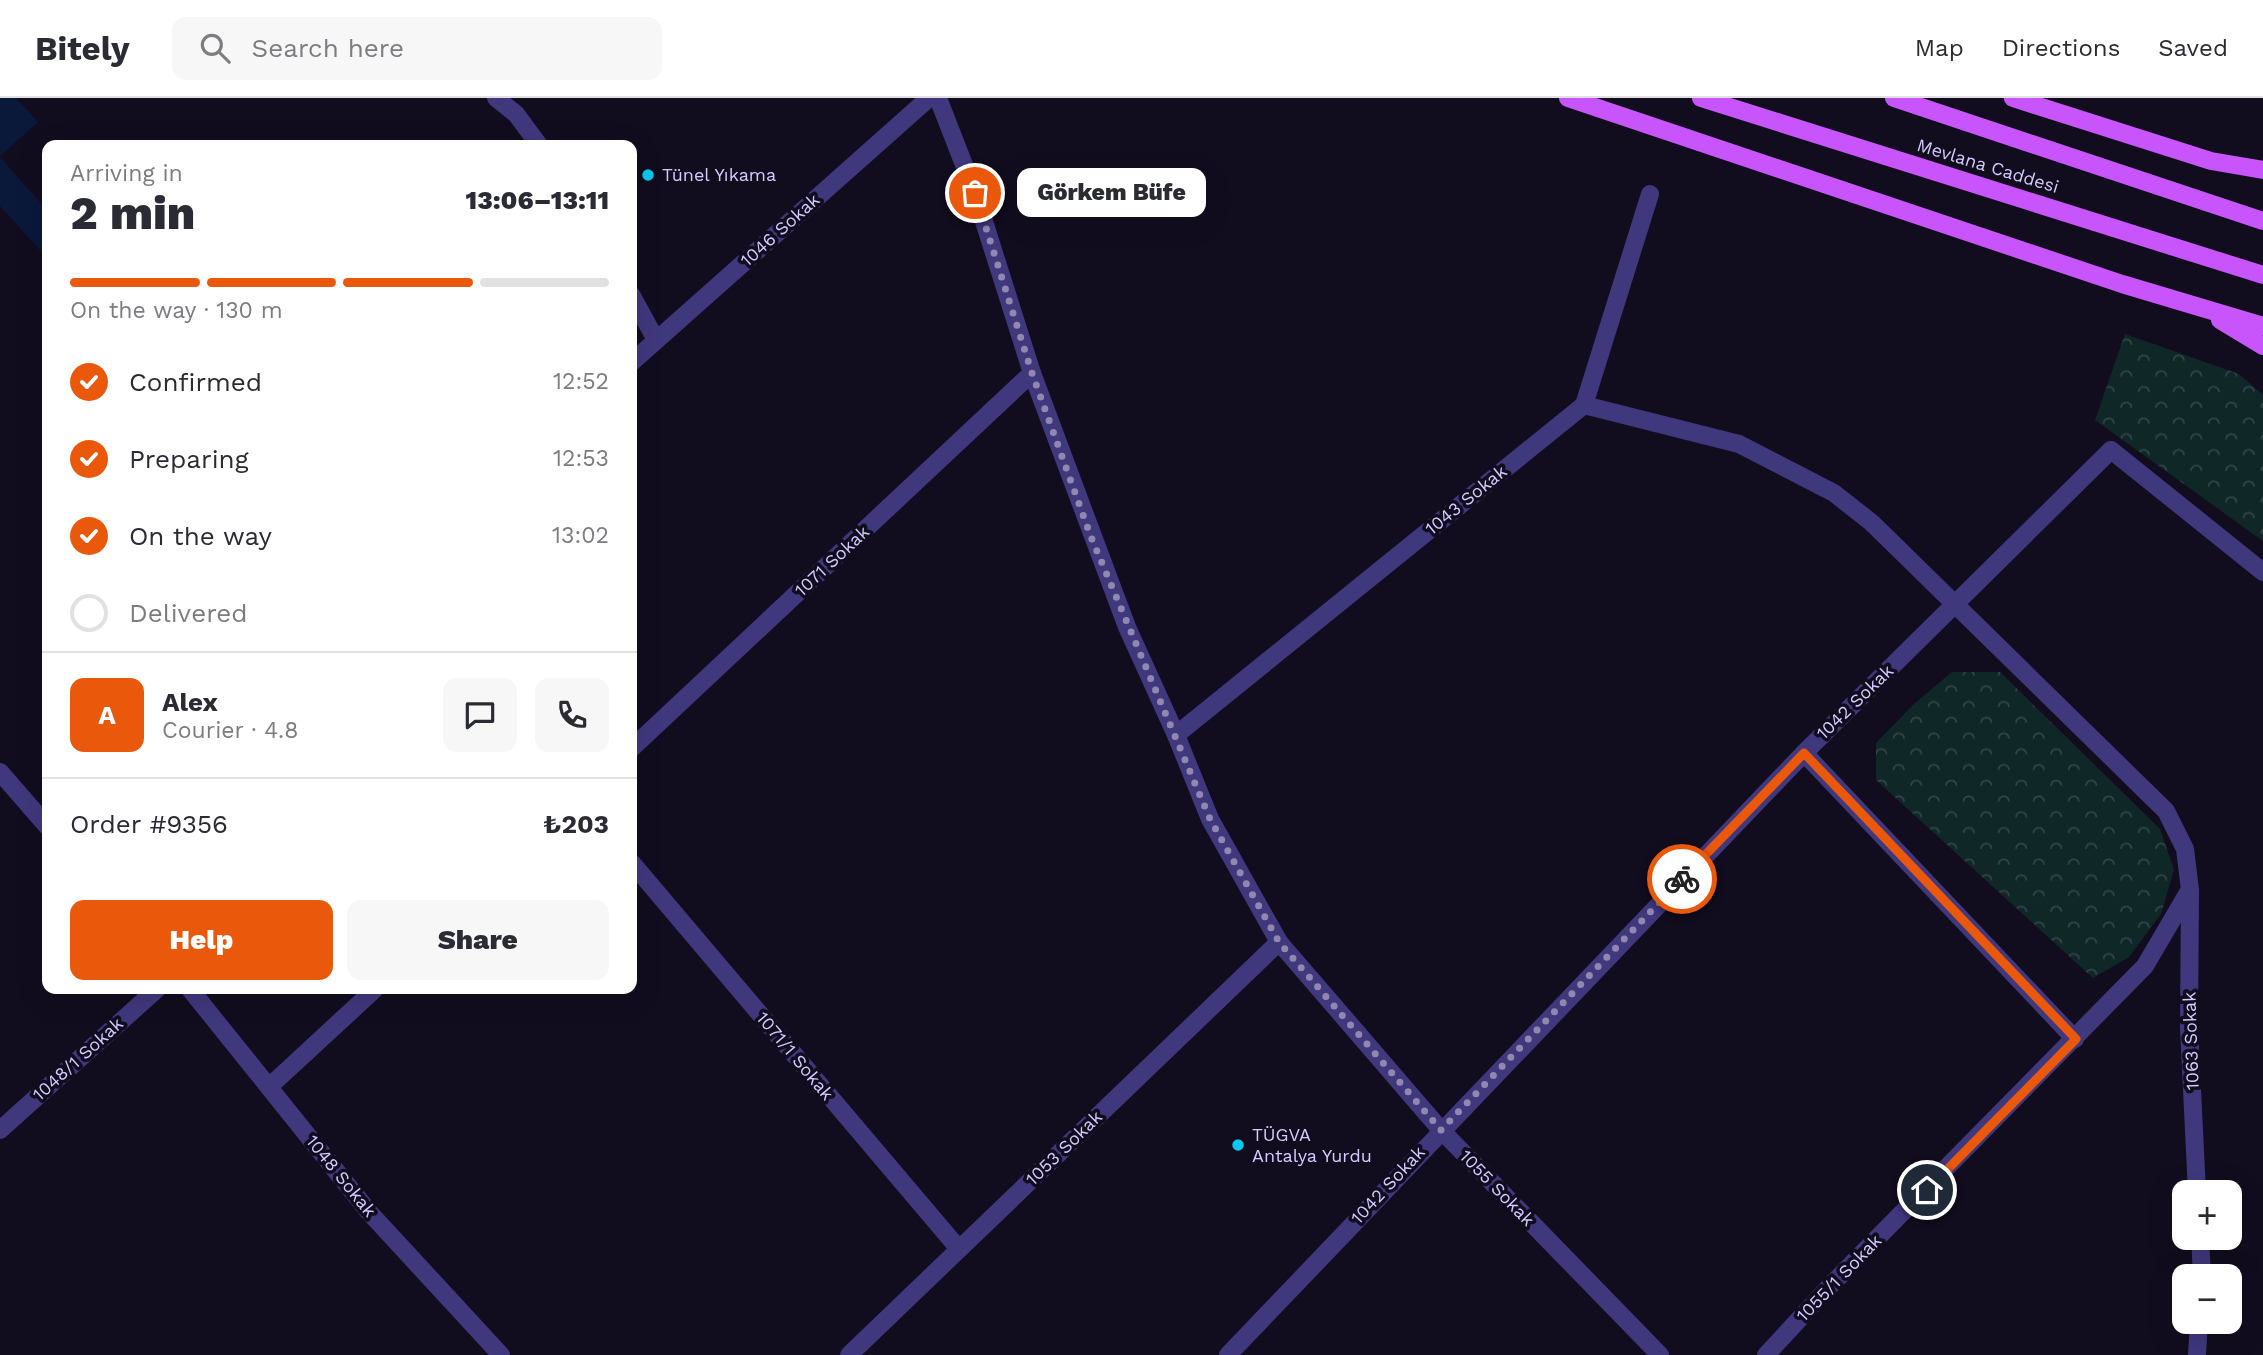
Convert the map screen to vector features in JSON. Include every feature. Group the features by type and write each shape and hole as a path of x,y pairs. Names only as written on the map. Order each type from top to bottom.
{"main road":[{"path":"1568,98 2263,326"},
{"name":"Mevlana Caddesi","path":"1701,98 2263,275"},
{"name":"Mevlana Caddesi","path":"1895,98 2263,221"},
{"path":"2012,98 2211,161 2263,170"},
{"path":"2211,161 2263,159"},
{"path":"2199,307 2263,346"}],"street":[{"path":"496,98 516,114 535,140"},
{"name":"1046 Sokak","path":"637,357 929,98"},
{"name":"1055 Sokak","path":"938,98 975,193 1032,373 1127,627 1176,735 1210,819 1279,942 1441,1130 1660,1355"},
{"path":"1584,405 1650,194"},
{"path":"637,305 656,340"},
{"name":"1071 Sokak","path":"637,743 1032,373"},
{"name":"1063 Sokak","path":"1584,405 1739,444 1791,468 1834,493 1872,523 2166,811 2185,849 2190,890 2189,1028 2196,1180"},
{"name":"1043 Sokak","path":"1176,735 1584,405"},
{"name":"1042 Sokak","path":"1228,1355 1804,753 2111,450 2263,572"},
{"path":"1804,753 2076,1039"},
{"path":"0,772 42,820"},
{"name":"1071/1 Sokak","path":"637,869 959,1249"},
{"name":"1055/1 Sokak","path":"1766,1355 1829,1287 2146,966 2190,890"},
{"name":"1053 Sokak","path":"849,1355 1279,942"},
{"name":"1048/1 Sokak","path":"0,1130 151,994"},
{"name":"1048 Sokak","path":"194,994 369,1212 501,1355"},
{"path":"270,1086 369,994"},
{"path":"2197,1355 2198,1334"}],"green space":[{"path":"2125,334 2239,374 2263,395 2263,541 2095,420"},
{"path":"1952,672 2000,672 2160,829 2174,870 2161,914 2129,957 2093,978 1876,780 1876,743 1914,704"}],"water":[{"path":"0,98 16,98 38,122 0,156"},
{"path":"0,157 42,204 42,252 0,206"}],"way so far":[{"path":"975,193 1032,373 1091,537 1210,819 1279,942 1441,1130 1682,879"}],"place":[{"name":"Tünel Yıkama","path":"648,175"},
{"name":"Görkem Büfe","path":"975,193"},
{"name":"TÜGVA Antalya Yurdu","path":"1238,1145"}],"route":[{"path":"1682,879 1804,753 2076,1039 1927,1190"}]}
